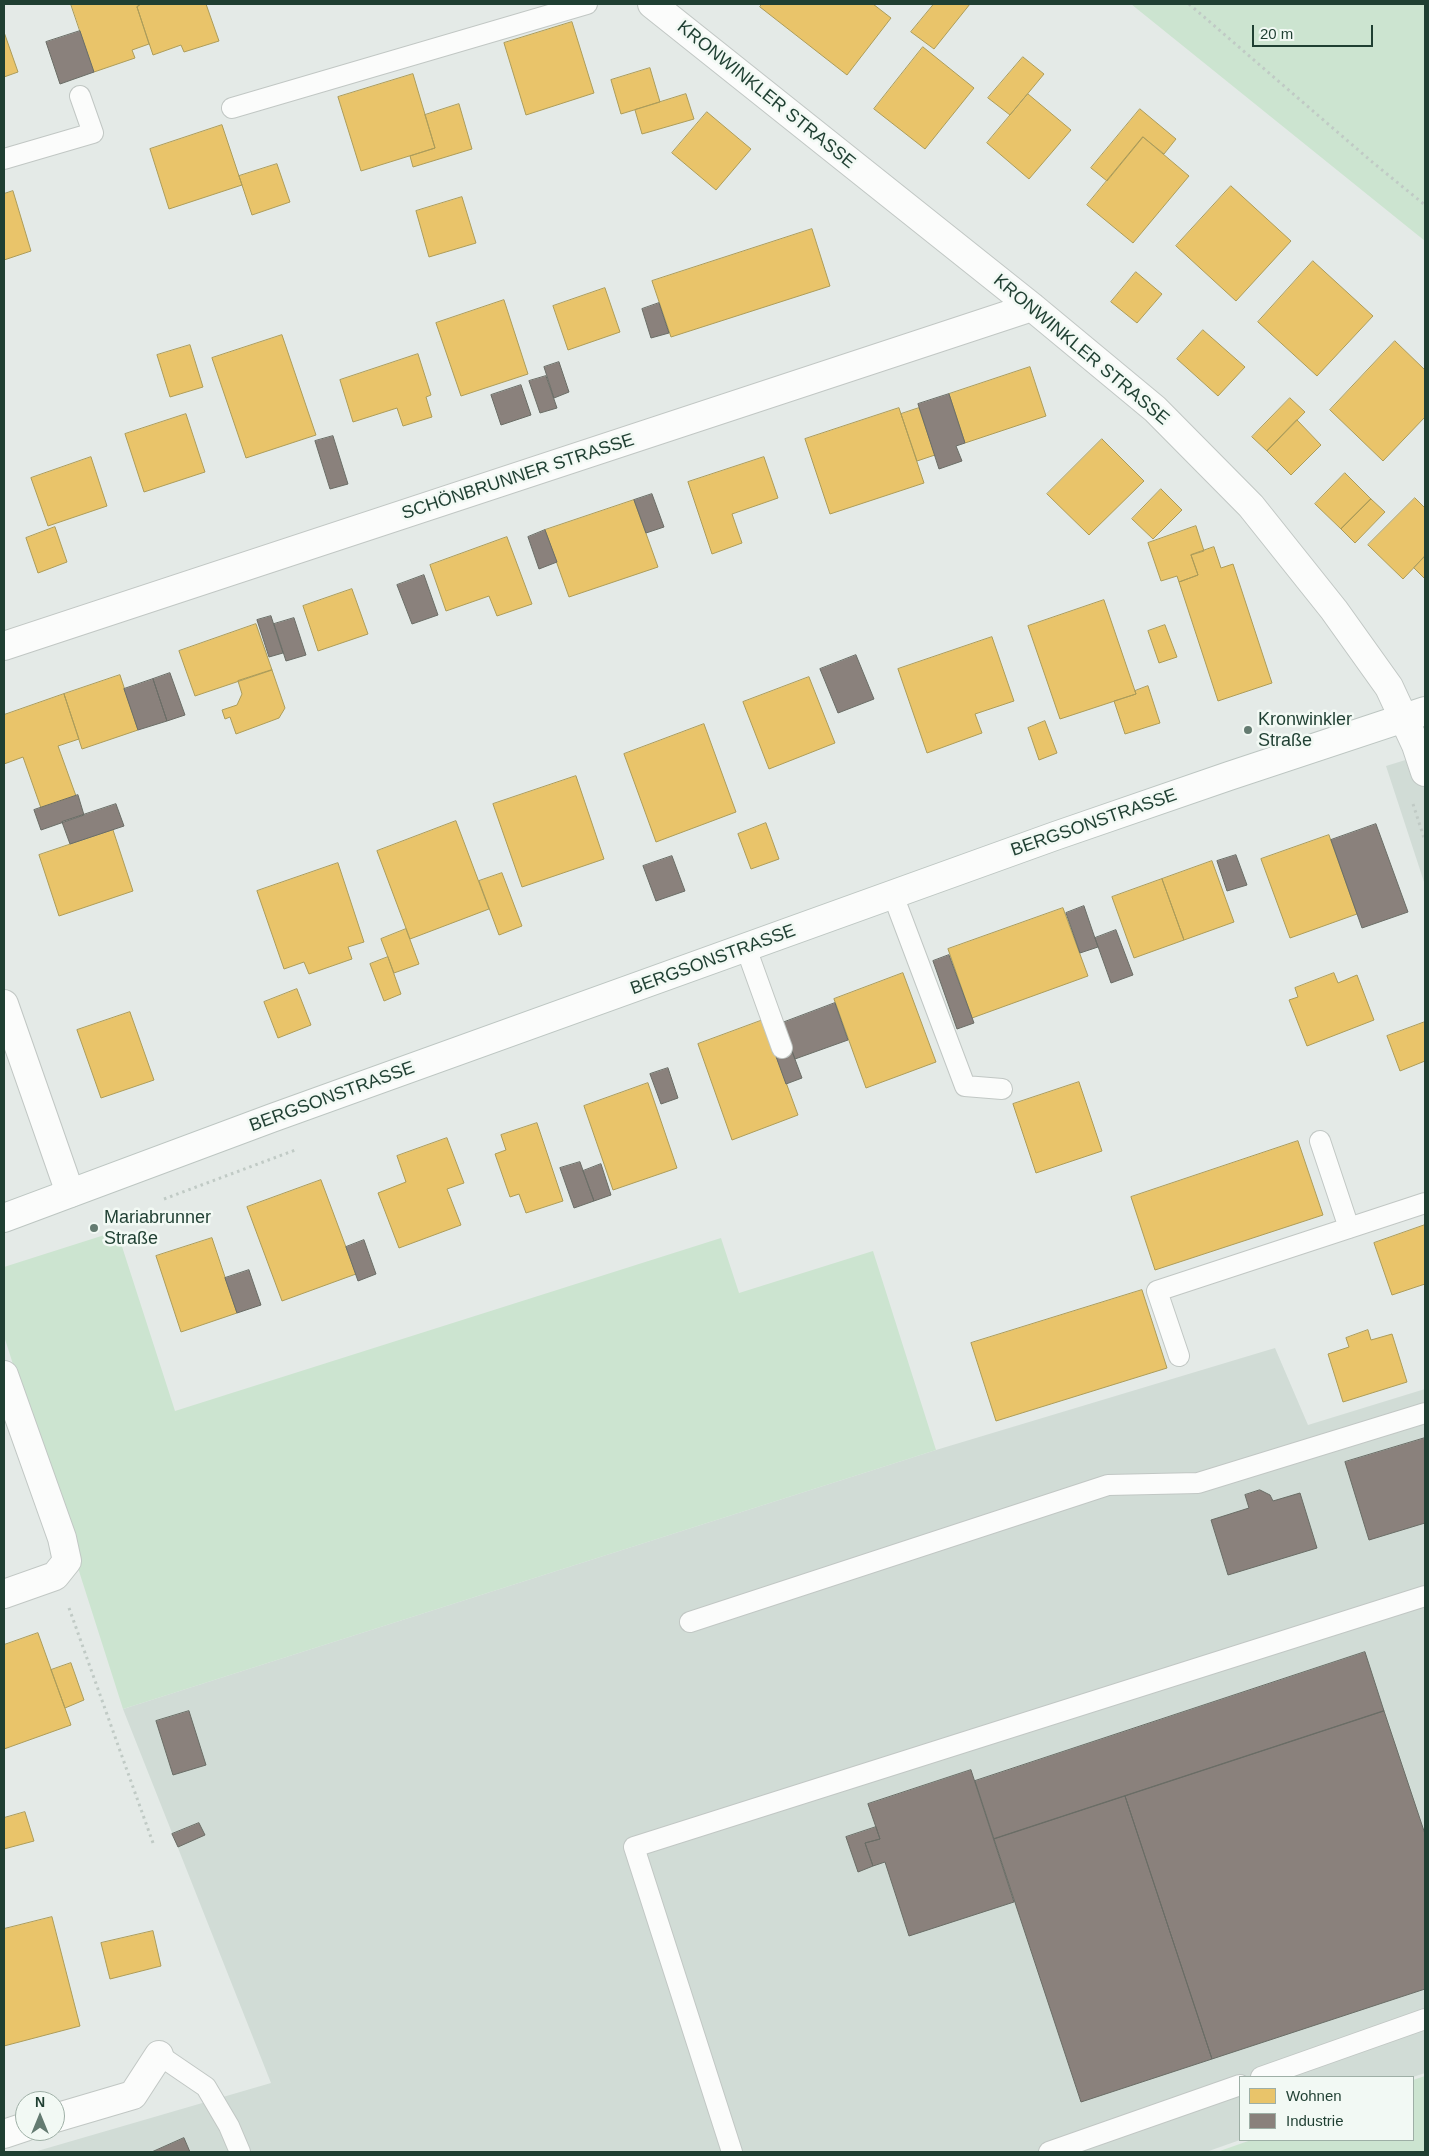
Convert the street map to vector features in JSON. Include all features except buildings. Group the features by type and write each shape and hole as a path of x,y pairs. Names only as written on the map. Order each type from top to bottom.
{"street":[{"name":"KRONWINKLER STRASSE","path":"652,4 1032,307 1154,409 1251,506 1334,610 1389,687 1414,715 1425,772"},
{"name":"SCHÖNBRUNNER STRASSE","path":"4,646 1032,307"},
{"name":"BERGSONSTRASSE","path":"4,1218 272,1118 893,895 1229,776 1414,715"},
{"path":"4,1004 70,1193"},
{"path":"4,1375 62,1538 61,1568 4,1594"},
{"path":"65,2115 133,2095 159,2055"}],"lane":[{"path":"232,108 587,4"},
{"path":"4,159 93,133 80,96"},
{"path":"893,895 965,1086 1002,1089"},
{"path":"746,948 782,1048"},
{"path":"1320,1141 1349,1228"},
{"path":"1179,1356 1157,1291 1425,1202"},
{"path":"690,1622 1108,1485 1198,1483 1425,1414"},
{"path":"732,2152 634,1847 1425,1596"},
{"path":"1264,2076 1425,2019"},
{"path":"159,2055 206,2087 229,2126 240,2152"},
{"path":"1049,2152 1239,2084"}],"path":[{"path":"1189,4 1371,161 1425,205"},
{"path":"61,1568 63,1592 153,1843"}],"shaded area":[{"path":"1425,754 1425,885 1386,766"},
{"path":"1275,1348 1308,1425 1425,1389 1425,2073 1414,2077 1239,2076 1239,2140 1206,2152 34,2152 271,2083 123,1709 936,1450"}],"green space":[{"path":"1131,4 1425,4 1425,241"},
{"path":"117,1231 175,1411 721,1238 739,1293 873,1251 936,1450 123,1709 4,1336 4,1267"},
{"path":"1425,2076 1425,2152 1217,2152 1248,2141 1414,2141 1414,2080"}],"place":[{"name":"Kronwinkler Straße","path":"1248,730"},
{"name":"Mariabrunner Straße","path":"94,1228"}]}
